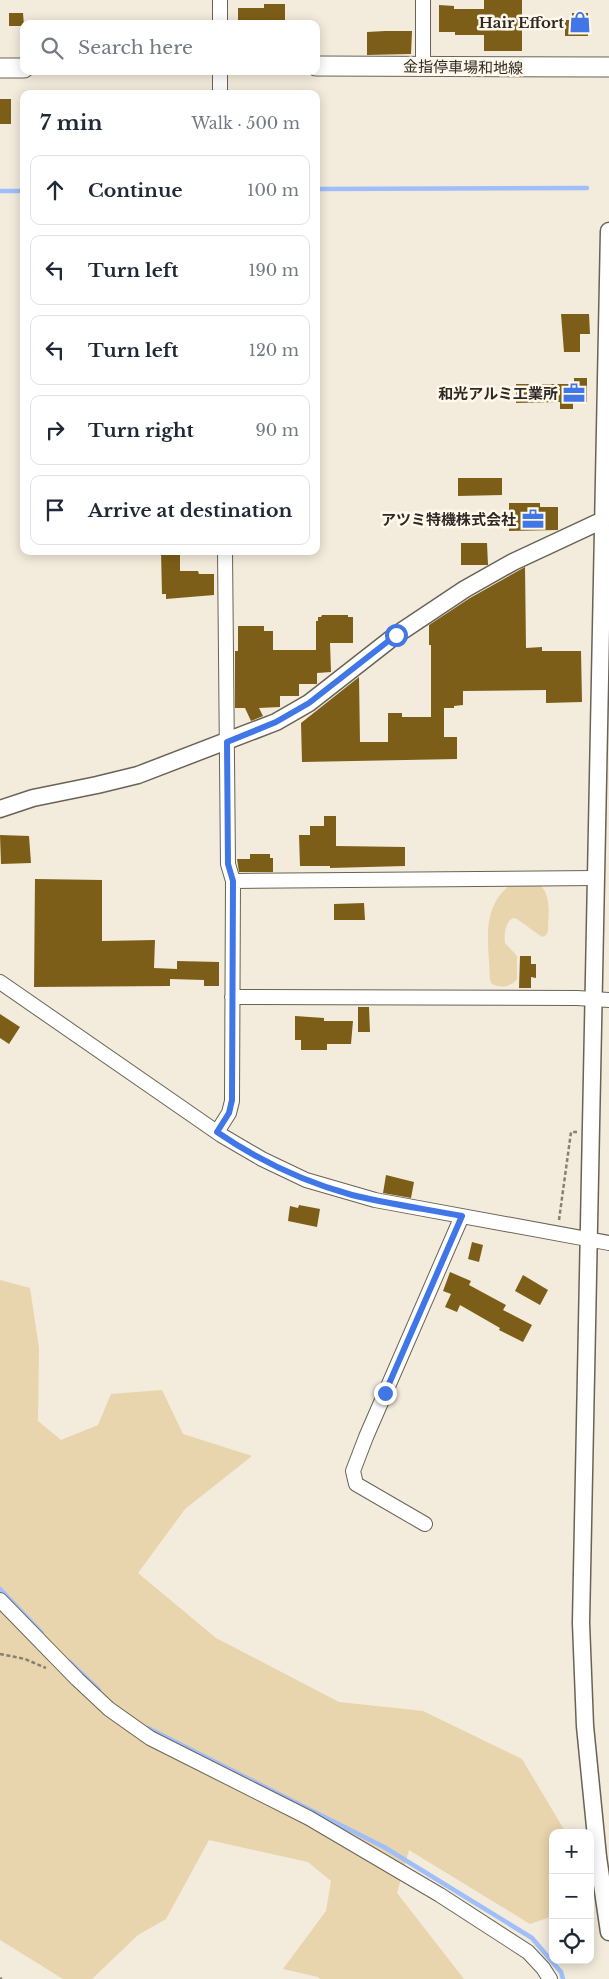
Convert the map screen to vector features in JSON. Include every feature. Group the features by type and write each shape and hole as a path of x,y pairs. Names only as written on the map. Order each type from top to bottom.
{"main road":[{"name":"金指停車場和地線","path":"320,66 609,67"},
{"path":"0,68 20,68"}],"street":[{"path":"220,0 220,20"},
{"path":"423,0 423,67"},
{"path":"220,75 220,90"},
{"path":"609,230 606,518 596,878 601,999 591,1132 581,1622 585,1726 598,1857 609,1932"},
{"path":"0,808 33,798 138,775 276,722 309,703 396,635 465,589 513,562 606,518"},
{"path":"217,1132 229,1113 232,1100 233,881 228,864 225,555"},
{"path":"233,881 596,878"},
{"path":"0,982 217,1132 262,1160 306,1180 328,1188 375,1200 609,1243"},
{"path":"232,997 601,999"},
{"path":"425,1524 356,1484 353,1471 462,1216"},
{"path":"0,1600 109,1709 150,1738 309,1818 440,1895 528,1952 543,1968 550,1979"}],"path":[{"path":"557,1232 571,1132 591,1132"},
{"path":"0,1654 24,1659 44,1668 56,1665 68,1669"}],"shaded area":[{"path":"510,885 540,885 548,900 548,931 542,937 517,919 513,918 508,922 505,943 517,956 517,979 512,984 501,986 494,985 490,979 488,928 494,905 500,894"},
{"path":"0,1280 30,1288 39,1348 38,1421 61,1440 98,1425 111,1394 162,1390 183,1434 252,1456 185,1509 138,1573 216,1638 339,1702 423,1711 522,1759 564,1829 549,1829 549,1917 530,1924 409,1850 397,1893 464,1979 320,1979 283,1969 326,1911 331,1881 308,1862 209,1840 166,1919 138,1935 92,1979 63,1979 0,1940"}],"building":[{"path":"484,0 522,0 522,51 484,51 484,35 455,35 455,32 439,32 439,5 454,6 454,9 484,9"},
{"path":"264,4 285,4 285,20 238,20 238,8 264,8"},
{"path":"9,13 23,13 24,20 20,20 20,26 9,26"},
{"name":"Hair Effort","path":"572,13 588,13 588,36 565,36 565,20 572,20"},
{"path":"412,31 411,54 367,55 367,32"},
{"path":"0,99 11,99 11,124 0,124"},
{"path":"561,314 589,314 590,334 580,334 580,352 564,352"},
{"path":"574,378 587,378 587,402 573,402 573,409 560,409 560,402 516,403 516,384 574,384"},
{"path":"458,478 502,478 502,495 458,496"},
{"path":"509,503 540,503 540,507 558,507 558,530 509,531"},
{"path":"461,543 487,543 488,565 461,565"},
{"path":"161,555 180,555 180,571 198,571 199,574 214,574 214,595 166,599 166,594 162,594"},
{"path":"525,567 526,648 542,647 542,651 581,651 582,702 546,703 546,690 463,691 463,705 454,706 454,708 444,708 444,737 457,737 457,759 302,762 301,723 359,677 360,742 388,742 388,713 402,713 402,717 431,717 431,645 429,645 429,625 470,598"},
{"path":"322,615 348,615 348,617 353,617 353,643 330,643 331,672 317,673 317,684 299,684 299,696 280,696 280,707 259,708 263,716 251,721 245,708 235,708 235,651 238,651 238,626 264,626 264,631 273,631 273,650 316,650 316,621"},
{"path":"324,816 336,816 336,846 405,847 405,866 330,868 330,866 300,866 299,835 310,835 310,826 324,826"},
{"path":"0,835 29,836 31,863 1,864"},
{"path":"250,854 270,854 270,858 273,858 273,872 239,872 237,859 250,859"},
{"path":"35,879 102,880 102,941 155,940 154,968 177,969 177,961 219,962 219,986 204,986 204,980 170,979 170,986 34,987"},
{"path":"364,903 365,920 334,920 334,904"},
{"path":"520,956 531,956 531,964 536,964 536,978 531,977 531,988 519,988"},
{"path":"358,1007 369,1007 370,1032 358,1032"},
{"path":"0,1014 20,1027 9,1044 0,1038"},
{"path":"295,1016 324,1018 324,1021 353,1021 351,1044 327,1044 327,1050 301,1050 301,1040 295,1040"},
{"path":"386,1175 414,1182 411,1198 383,1193"},
{"path":"299,1205 320,1209 317,1227 288,1221 290,1206 298,1208"},
{"path":"472,1242 483,1245 479,1262 468,1259"},
{"path":"450,1272 471,1281 469,1285 506,1305 503,1310 532,1325 523,1342 499,1330 500,1328 460,1305 457,1312 445,1307 451,1294 443,1291"},
{"path":"523,1275 548,1290 540,1305 515,1291"}],"waterway":[{"path":"320,189 587,188"},
{"path":"0,191 20,191"},
{"path":"0,1589 42,1633"},
{"path":"70,1662 99,1690"},
{"path":"148,1728 384,1847 532,1938 561,1972 563,1979"}],"place":[{"name":"Hair Effort","path":"580,22"},
{"name":"和光アルミ工業所","path":"574,393"},
{"name":"アツミ特機株式会社","path":"533,519"}],"route":[{"path":"385,1393 462,1216 351,1195 328,1188 262,1160 217,1132 229,1113 232,1100 233,881 228,864 227,742 276,722 309,703 396,635"}]}
